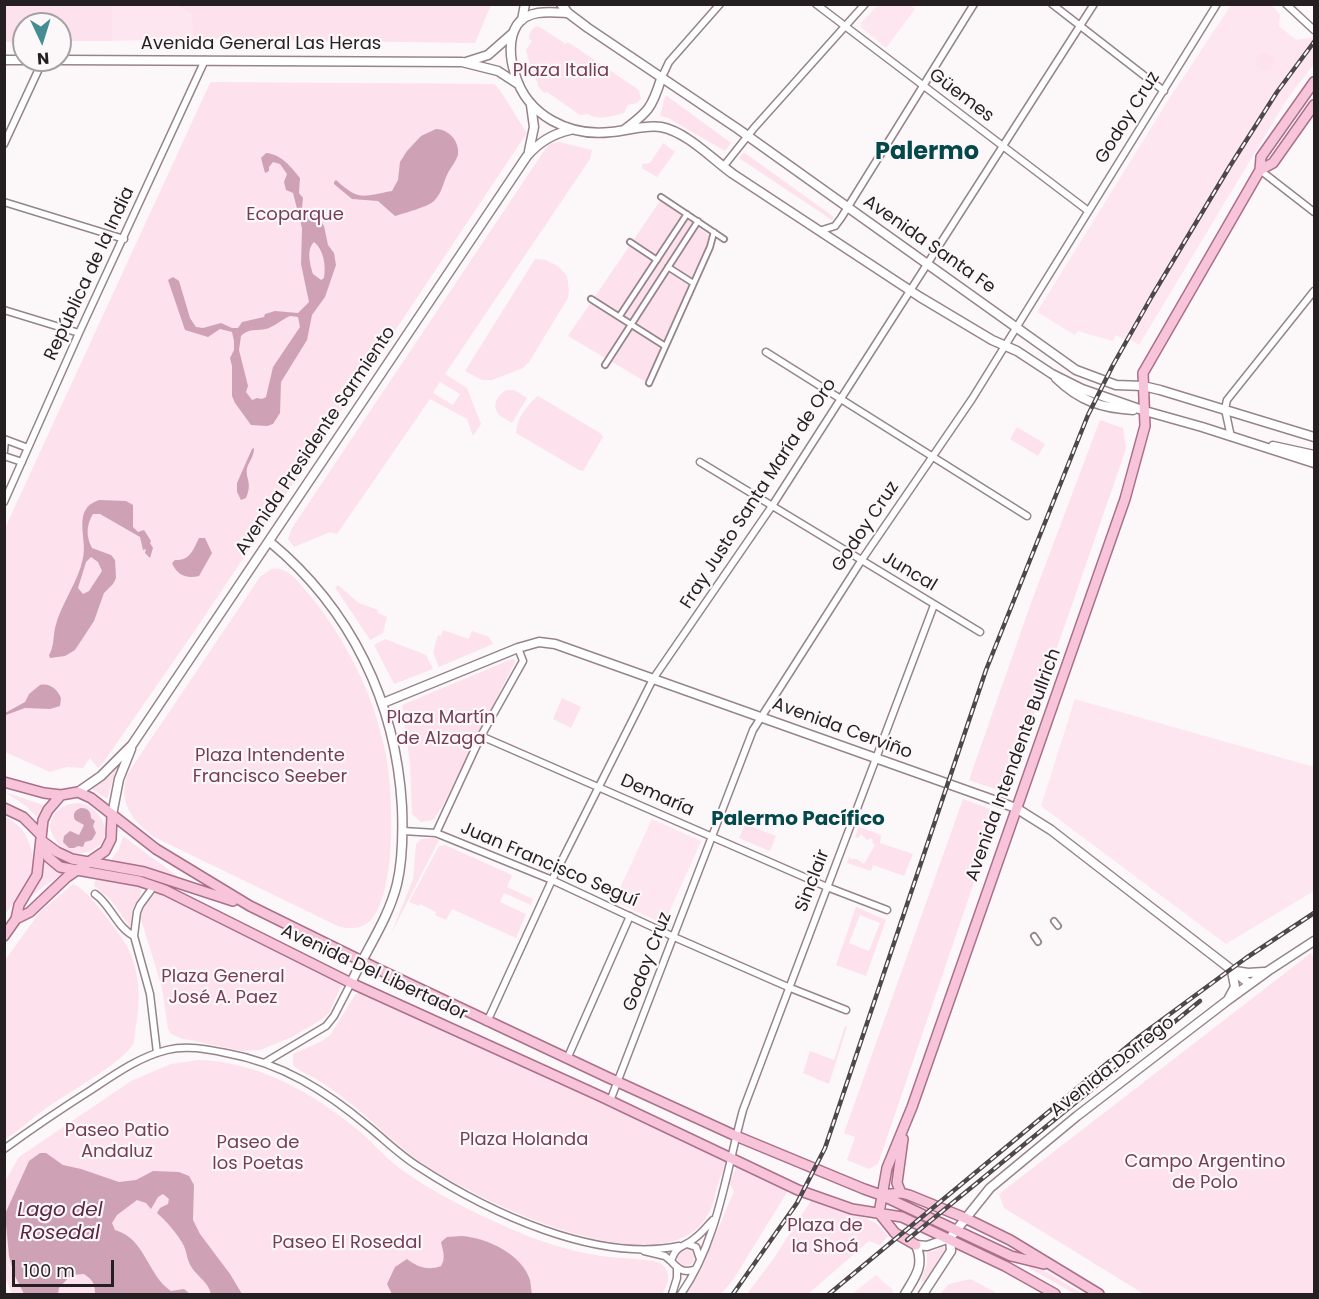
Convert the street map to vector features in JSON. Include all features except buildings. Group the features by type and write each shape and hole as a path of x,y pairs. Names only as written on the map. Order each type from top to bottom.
{"main road":[{"path":"525,4 522,20 513,33 511,54 518,85 531,105 552,120 570,130 602,133 656,127 667,129 699,147 723,167 910,291 992,340 1006,345 1052,374 1082,389 1145,411 1314,463"},
{"name":"Avenida Santa Fe","path":"562,5 568,13 661,79 679,88 1076,370 1116,385 1143,386 1314,437"},
{"path":"522,20 542,12 568,13"},
{"name":"Avenida General Las Heras","path":"462,62 488,55 513,33"},
{"name":"Avenida General Las Heras","path":"72,60 462,62 498,71 518,85"},
{"path":"624,131 645,114 653,104 661,79"},
{"path":"1143,386 1143,373 1260,171 1261,157 1314,82"},
{"name":"Avenida Presidente Sarmiento","path":"527,156 534,127 531,105"},
{"path":"1260,171 1273,163 1314,105"},
{"name":"Avenida Presidente Sarmiento","path":"78,792 101,776 132,745 527,156 543,140 570,130"},
{"name":"Avenida Intendente Bullrich","path":"879,1213 887,1168 904,1128 1125,500 1143,439 1145,411 1143,386"},
{"path":"1264,447 1276,445 1314,455"},
{"path":"1302,460 1314,469"},
{"path":"270,542 290,559 340,618 368,666 383,703 397,752 403,831 401,866 387,914 351,983"},
{"name":"Avenida Cerviño","path":"383,703 518,648 539,642 555,644 1016,808 1052,830 1250,984"},
{"name":"Avenida Presidente Sarmiento","path":"16,919 30,912 109,847 112,816 120,779 132,745"},
{"path":"4,782 32,791 61,795 78,792"},
{"name":"Avenida Del Libertador","path":"78,792 101,804 112,816 156,849 250,906 567,1059 736,1136 881,1195 902,1217"},
{"name":"Avenida Presidente Sarmiento","path":"4,936 16,919 19,905 33,883 38,870 41,838 48,810 61,795"},
{"name":"Avenida Del Libertador","path":"4,808 22,817 41,838 64,856 144,872 250,906"},
{"name":"Avenida Del Libertador","path":"41,838 52,862 60,867 154,886 351,983 798,1190 852,1209 902,1217 953,1234 1055,1294"},
{"name":"Avenida Dorrego","path":"923,1294 951,1251 953,1234 990,1188 1112,1088 1228,1000 1314,941"},
{"path":"1231,970 1248,973 1268,971"},
{"path":"1228,1000 1235,987 1231,970"},
{"name":"Avenida Intendente Bullrich","path":"901,1193 897,1184 904,1128"},
{"name":"Avenida Del Libertador","path":"881,1195 901,1193 965,1218 1010,1240 1099,1294"},
{"path":"881,1195 953,1234 1011,1256 1050,1266"},
{"path":"879,1213 895,1233 916,1245 927,1246 953,1234"},
{"path":"904,1294 920,1267 921,1256 916,1245"}],"street":[{"path":"661,79 669,62 720,4"},
{"name":"Güemes","path":"816,4 1087,210"},
{"path":"723,167 747,136 865,4"},
{"path":"818,231 835,226 974,4"},
{"path":"1052,4 1164,91"},
{"name":"Fray Justo Santa María de Oro","path":"488,1022 552,880 653,679 772,506 1094,4"},
{"name":"Godoy Cruz","path":"610,1101 753,730 861,561 1006,345 1087,210 1217,4"},
{"path":"1286,4 1314,30"},
{"name":"República de la India","path":"4,502 205,60"},
{"path":"4,144 37,72"},
{"path":"1260,171 1314,212"},
{"path":"661,197 724,239"},
{"path":"4,202 124,239"},
{"path":"619,317 687,214"},
{"path":"605,365 698,221"},
{"path":"649,383 710,247 714,232"},
{"path":"630,242 657,260"},
{"path":"668,267 693,283"},
{"path":"1231,436 1225,410 1227,400 1314,291"},
{"path":"591,299 665,346"},
{"path":"4,310 79,333"},
{"path":"765,352 1027,516"},
{"path":"22,462 4,453 5,439 28,448"},
{"name":"Juncal","path":"700,462 980,632"},
{"name":"Sinclair","path":"700,1259 705,1252 743,1110 934,605"},
{"path":"436,833 481,736 522,661 518,648"},
{"name":"Demaría","path":"481,736 712,838 887,910"},
{"name":"Juan Francisco Seguí","path":"403,831 436,833 552,880 674,937 846,1010"},
{"path":"154,886 140,905 134,936 150,993 157,1053"},
{"path":"95,894 116,916 124,931 134,936"},
{"path":"567,1059 630,916"},
{"path":"1034,936 1038,942"},
{"path":"264,1063 326,1026 334,1016 351,983"},
{"path":"4,1149 50,1116 135,1062 181,1047 208,1050 264,1063 289,1072 339,1102 418,1167 473,1198 548,1232 581,1242 634,1249 665,1256 677,1268 688,1272 693,1270"},
{"path":"634,1249 687,1244 696,1238 715,1217"},
{"path":"681,1294 690,1282 693,1270 700,1259 696,1247 687,1244"},
{"path":"671,1261 674,1251 679,1246"},
{"path":"672,1294 677,1278 677,1268"}],"shaded area":[{"path":"112,5 173,5 190,13 194,39 112,41"},
{"path":"878,5 910,5 915,9 886,48 861,27 861,23"},
{"path":"1231,5 1272,5 1280,15 1279,26 1296,40 1314,37 1314,64 1286,101 1139,345 1126,337 1124,339 1116,335 1113,341 1078,331 1075,335 1037,312 1169,99"},
{"path":"1075,699 1314,767 1314,891 1226,944 1041,806"},
{"path":"652,819 701,841 664,924 614,901"},
{"path":"876,1275 892,1289 891,1294 852,1294"}],"green space":[{"path":"4,5 112,5 112,41 72,41 72,12 12,12 12,42 5,42"},
{"path":"173,5 491,5 475,43 194,39 190,13"},
{"name":"Plaza Italia","path":"538,26 566,44 568,42 639,90 641,99 637,103 628,105 624,113 601,118 588,114 580,115 547,92 544,93 537,85 526,50 532,41 529,39 530,32"},
{"path":"1265,53 1271,56 1274,62 1271,68 1265,71 1259,68 1256,62 1259,56"},
{"name":"Ecoparque","path":"212,82 494,84 527,133 198,626 103,763 98,768 90,758 83,768 67,767 50,772 5,752 5,528"},
{"path":"667,96 731,143 725,151 668,118 660,116"},
{"path":"559,142 592,150 590,159 445,374 467,388 481,424 473,436 467,419 430,399 337,534 330,532 294,547 288,539 292,528 550,144","holes":["440,382 460,394 453,405 433,393"]},
{"path":"663,143 675,152 657,177 642,168 642,164 650,163"},
{"path":"743,153 834,217 832,220 739,158"},
{"path":"660,201 711,236 646,382 568,336"},
{"path":"535,259 546,260 558,266 567,276 568,298 529,362 523,368 492,380 482,380 465,371"},
{"path":"507,390 514,390 527,398 512,423 499,415 496,407 498,397"},
{"path":"538,396 603,437 583,471 516,433 523,413"},
{"path":"1100,420 1123,428 1126,449 1008,789 1000,791 969,780 1031,603"},
{"path":"1017,427 1045,444 1038,456 1010,439"},
{"name":"Plaza Intendente Francisco Seeber","path":"271,569 287,572 296,579 336,632 368,692 382,738 390,785 391,848 384,891 378,908 370,921 360,927 340,927 154,837 133,817 126,802 124,793 128,773 260,577"},
{"path":"338,585 359,603 378,610 378,613 387,617 383,633 370,640 335,587"},
{"path":"443,630 469,639 472,631 489,637 493,644 439,667 433,652 438,635 441,636"},
{"path":"385,639 426,655 433,669 394,684 374,645"},
{"name":"Plaza Martín de Alzaga","path":"512,659 515,662 442,807 433,820 421,822 412,814 410,764 402,705"},
{"path":"562,698 581,707 571,728 553,719"},
{"path":"121,763 107,799 92,789 112,774"},
{"path":"5,792 43,805 37,817 26,806"},
{"path":"963,799 998,812 878,1164 869,1169 847,1160 855,1137 844,1133"},
{"path":"78,803 93,809 105,826 104,837 99,846 79,853 67,850 57,842 50,828 58,810"},
{"path":"5,817 23,830 29,843 33,864 28,881 5,915"},
{"path":"745,824 776,836 770,851 739,838"},
{"path":"859,827 881,835 880,843 913,854 904,876 873,865 871,871 847,863 850,855 850,859 857,859 864,864 875,845 872,838 867,840 861,834 858,838 855,837"},
{"path":"123,836 185,882 158,870 111,860 119,849"},
{"path":"421,839 439,840 391,934 413,879 416,844"},
{"path":"445,845 512,875 507,887 533,899 531,905 504,893 500,902 526,914 516,938 452,909 446,920 420,904 419,906 409,902 439,846"},
{"path":"45,863 65,873 31,897 42,878"},
{"path":"99,878 139,884 142,887 132,910 130,927 111,900 94,886 95,881"},
{"path":"73,884 84,891 98,906 126,944 131,955 139,990 134,1042 118,1060 5,1139 5,960 40,912"},
{"name":"Plaza General José A. Paez","path":"157,891 337,980 341,986 329,1013 292,1037 260,1050 242,1051 171,1034 168,1029 162,988 140,916"},
{"path":"856,907 886,920 866,976 836,965","holes":["860,915 880,923 869,951 849,943"]},
{"name":"Campo Argentino de Polo","path":"1311,953 1314,959 1314,1294 1144,1294 1004,1208 999,1194"},
{"name":"Plaza Holanda","path":"366,992 726,1158 725,1168 706,1218 683,1237 652,1245 614,1243 531,1219 492,1202 434,1171 398,1145 342,1097 293,1065 293,1054 322,1041 331,1034 355,995"},
{"path":"845,1026 847,1027 829,1084 803,1073 810,1051 834,1060"},
{"path":"198,1060 242,1066 283,1081 303,1092 341,1116 412,1177 458,1204 507,1227 561,1247 607,1257 650,1260 660,1263 668,1274 668,1282 662,1294 12,1294 5,1276 4,1183 19,1157 131,1081 171,1064"},
{"path":"741,1167 789,1189 733,1280 721,1294 685,1294 702,1267 734,1191 729,1183 736,1168"},
{"name":"Plaza de la Shoá","path":"812,1199 876,1223 888,1236 880,1245 869,1241 808,1294 747,1294 774,1258"},
{"path":"942,1247 947,1250 924,1282 921,1280 927,1264 927,1252"},
{"path":"686,1248 692,1251 695,1257 692,1263 686,1266 680,1263 677,1257 680,1251"},
{"path":"1030,1266 1041,1269 1083,1294 1075,1294 1029,1268"},
{"path":"971,1279 998,1294 940,1294 949,1284"}],"water":[{"path":"436,129 445,131 452,137 457,145 458,155 439,194 431,203 395,216 378,201 352,199 334,184 336,180 351,192 362,196 392,191 398,180 400,162 407,151 421,136"},
{"path":"266,153 276,156 300,178 299,193 303,198 302,208 316,215 324,226 336,265 325,297 312,315 307,340 281,382 280,413 273,424 267,426 251,425 232,396 230,358 234,350 234,341 232,332 220,329 208,337 185,330 168,280 173,277 179,281 190,318 196,327 203,328 221,323 238,328 242,322 264,317 265,314 275,311 298,313 309,302 301,264 302,228 293,193 286,190 284,182 287,174 280,164 273,162 269,171 265,173 261,158","holes":["314,242 324,258 325,273 321,280 313,274 310,262 309,253","290,316 298,317 300,327 273,367 266,397 252,400 246,392 248,386 239,350 241,336 244,333 269,328"]},
{"path":"254,448 247,468 248,493 246,498 241,500 237,492 237,483"},
{"path":"99,500 126,501 133,505 133,527 138,532 144,530 153,548 150,558 145,553 146,549 143,550 140,537 100,514 93,514 88,527 90,544 92,548 111,555 115,560 116,578 104,593 94,621 75,650 65,656 50,658 55,628 61,610 81,567 84,550 83,517 90,504","holes":["91,557 98,562 102,571 89,591 83,594 78,588 86,562"]},
{"path":"199,538 205,538 212,553 199,576 182,575 176,571 172,563 188,557"},
{"path":"40,685 47,685 55,689 61,698 60,706 50,709 25,708 6,715 5,713 25,702 29,694"},
{"path":"81,808 89,811 91,818 95,821 93,826 96,833 92,840 85,842 83,847 69,848 63,842 64,836 70,831 79,835 84,825 75,820 74,814"},
{"name":"Lago del Rosedal","path":"40,1153 46,1153 63,1165 119,1182 136,1180 153,1171 179,1172 189,1176 194,1185 193,1220 200,1234 242,1294 211,1294 206,1283 190,1265 179,1237 157,1213 160,1208 168,1204 169,1199 163,1194 158,1197 151,1209 146,1203 137,1200 117,1215 112,1223 115,1230 133,1241 140,1249 163,1284 171,1291 184,1289 190,1294 95,1294 93,1282 84,1274 71,1275 59,1288 58,1294 24,1294 14,1274 9,1256 5,1214 29,1161"},
{"path":"462,1236 482,1240 512,1255 526,1271 532,1294 392,1294 387,1284 395,1267 407,1259 423,1267 441,1266 444,1257 441,1242 447,1237"}],"railway":[{"path":"733,1294 797,1203 825,1148 986,670 1088,415 1152,296 1230,166 1277,92 1314,42"},
{"path":"829,1294 1140,1036 1246,958 1314,913"},
{"path":"907,1240 1200,1001"}],"district":[{"name":"Palermo","path":"927,153"},
{"name":"Palermo Pacífico","path":"798,820"}],"park label":[{"name":"Paseo Patio Andaluz","path":"117,1141"},
{"name":"Paseo de los Poetas","path":"258,1153"},
{"name":"Paseo El Rosedal","path":"347,1243"}]}
